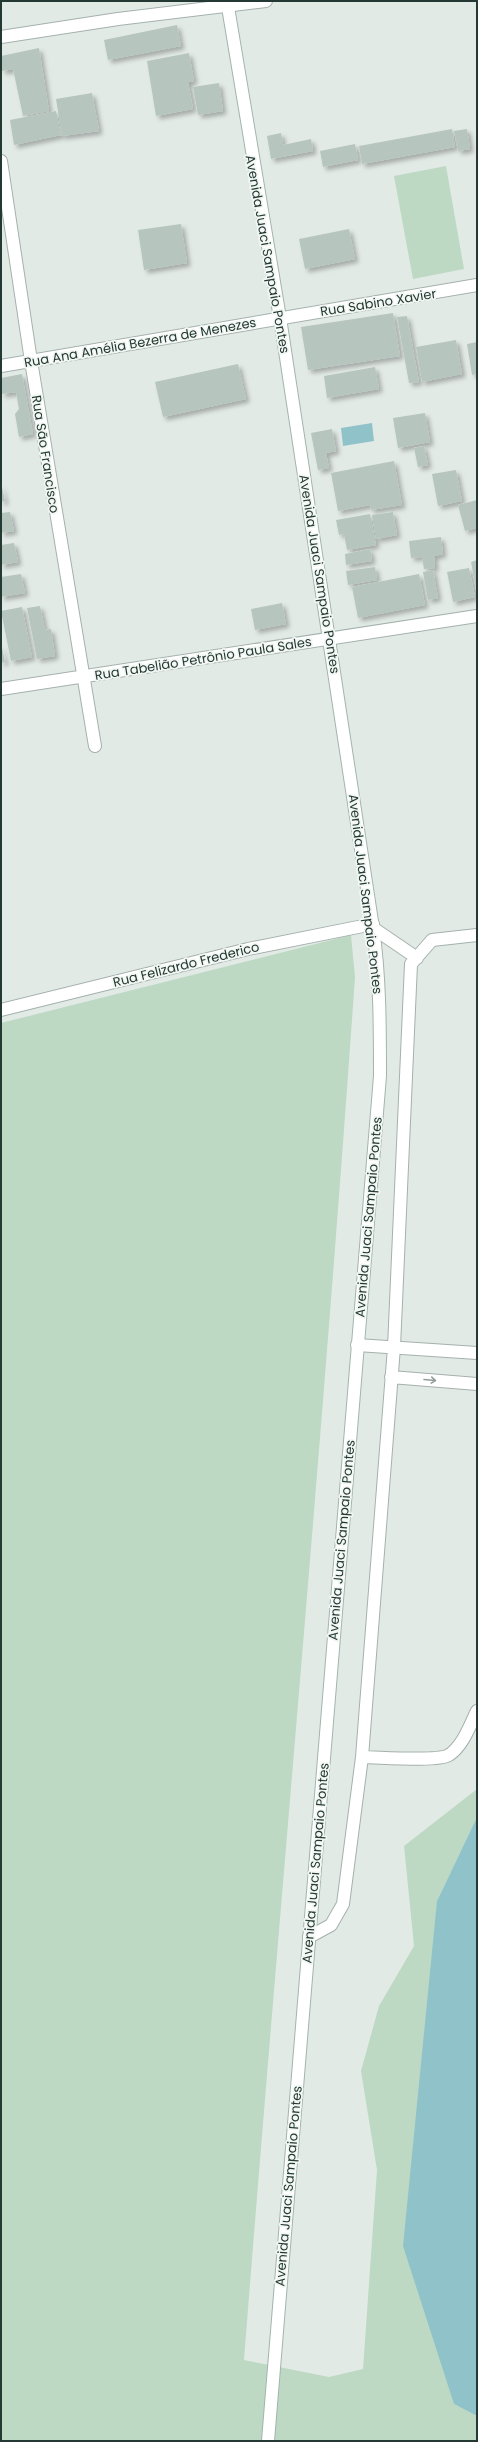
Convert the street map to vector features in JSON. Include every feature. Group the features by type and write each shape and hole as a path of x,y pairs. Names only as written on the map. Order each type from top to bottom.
{"street":[{"path":"1,37 228,4 266,1"},
{"name":"Avenida Juaci Sampaio Pontes","path":"228,4 280,318 330,638 379,971 380,1076 268,2441"},
{"name":"Rua São Francisco","path":"1,161 31,361 95,746"},
{"name":"Rua Sabino Xavier","path":"280,318 477,285"},
{"name":"Rua Ana Amélia Bezerra de Menezes","path":"1,366 280,318"},
{"name":"Rua Tabelião Petrônio Paula Sales","path":"1,689 477,616"},
{"path":"373,926 417,958"},
{"name":"Rua Felizardo Frederico","path":"1,1010 248,949 373,926"},
{"path":"309,1937 331,1925 344,1904 362,1757 394,1347 411,964 432,940 477,935"},
{"path":"357,1345 477,1353"},
{"path":"392,1376 477,1384"},
{"path":"362,1757 434,1758 448,1755 460,1743 477,1711"}],"green space":[{"path":"446,166 464,269 413,279 394,176"},
{"path":"351,935 355,977 343,1150 244,2360 329,2377 363,2369 377,2170 361,2071 379,2006 414,1946 404,1846 477,1789 477,1817 437,1901 454,2404 477,2416 477,2441 1,2441 1,1023"}],"water":[{"path":"372,423 374,441 343,446 341,428"},
{"path":"477,1817 477,2416 454,2404 403,2246 437,1901"}],"building":[{"path":"177,25 181,46 108,60 104,40"},
{"path":"39,48 49,111 23,116 13,69 2,71 1,56"},
{"path":"189,53 194,81 188,82 193,109 156,116 147,61"},
{"path":"219,83 223,111 198,115 193,87"},
{"path":"92,93 99,131 62,136 56,99"},
{"path":"56,111 61,135 14,145 10,120"},
{"path":"452,129 455,147 362,164 359,146"},
{"path":"467,129 470,149 458,151 454,131"},
{"path":"281,133 283,145 311,139 313,151 271,159 267,136"},
{"path":"355,144 358,160 323,167 320,151"},
{"path":"181,224 187,263 144,270 138,230"},
{"path":"349,229 355,259 305,269 299,239"},
{"path":"393,313 400,356 308,370 301,327"},
{"path":"407,316 419,382 409,383 397,317"},
{"path":"456,340 462,374 422,382 416,347"},
{"path":"477,342 477,374 472,375 467,344"},
{"path":"238,364 246,399 163,417 155,382"},
{"path":"375,367 379,389 327,398 324,376"},
{"path":"22,374 33,434 19,437 15,414 19,409 16,392 2,394 1,378"},
{"path":"425,413 430,442 398,448 393,418"},
{"path":"332,429 336,451 326,453 329,468 318,470 311,433"},
{"path":"424,446 428,465 418,467 414,448"},
{"path":"394,461 402,505 371,510 370,505 338,511 331,473"},
{"path":"456,470 462,501 438,506 432,474"},
{"path":"1,483 5,501 1,502"},
{"path":"477,500 477,528 465,531 458,505"},
{"path":"10,512 14,531 1,533 1,513"},
{"path":"393,512 397,535 376,539 372,515"},
{"path":"370,514 376,545 347,550 344,534 339,535 336,520"},
{"path":"441,537 443,554 434,556 435,568 424,569 422,557 411,558 409,541"},
{"path":"14,543 18,562 1,565 1,545"},
{"path":"370,549 372,561 346,565 345,554"},
{"path":"477,560 477,589 476,589 471,562"},
{"path":"375,567 377,580 348,585 346,571"},
{"path":"469,568 475,597 453,602 447,572"},
{"path":"433,570 438,598 428,600 423,572"},
{"path":"21,574 25,593 1,597 1,577"},
{"path":"419,574 425,605 358,618 352,587"},
{"path":"282,603 286,624 255,630 251,609"},
{"path":"40,606 45,630 51,629 55,656 37,659 27,608"},
{"path":"22,607 32,657 11,661 1,611"},
{"path":"1,643 5,662 1,663"}]}
